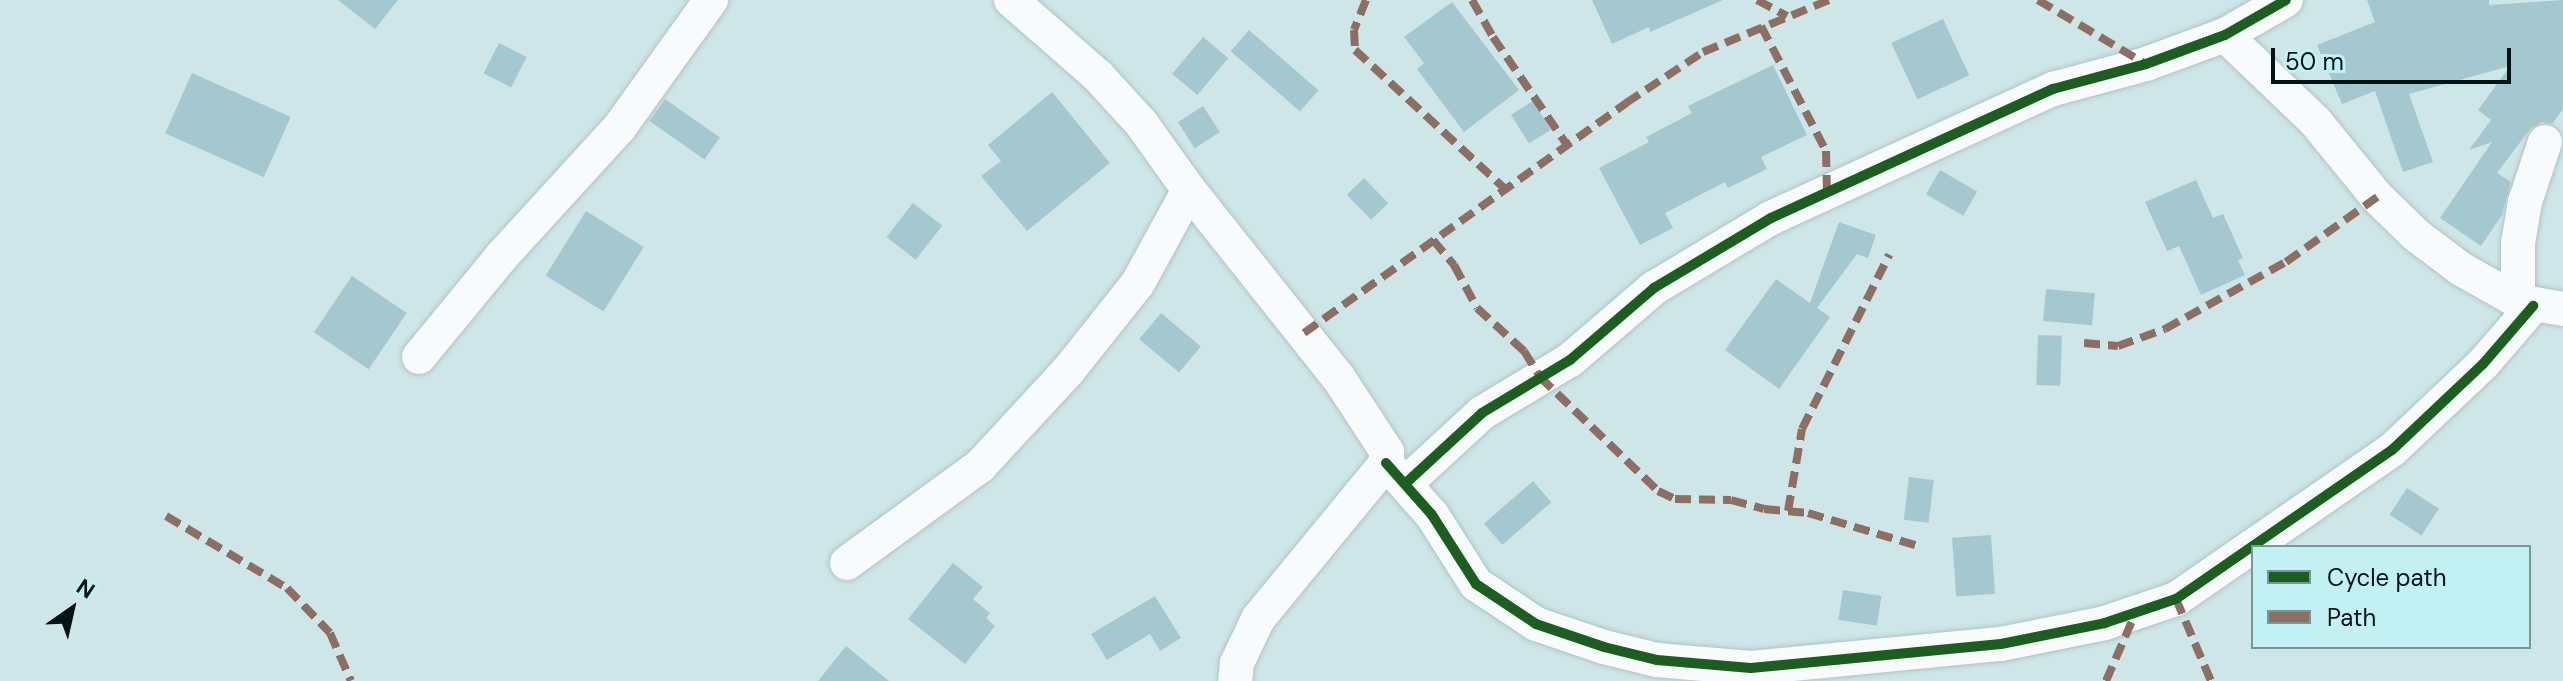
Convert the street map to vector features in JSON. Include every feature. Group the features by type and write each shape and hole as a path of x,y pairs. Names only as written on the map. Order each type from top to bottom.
{"street":[{"path":"419,357 502,256 619,128 711,0"},
{"path":"1011,0 1098,76 1141,123 1189,190 1338,377 1383,444 1396,473 1432,515 1476,584 1536,624 1604,647 1702,667 1751,668 2001,644 2105,623 2176,599 2251,547"},
{"path":"1235,681 1237,663 1258,619 1396,473 1482,413 1570,360 1654,288 1771,218 2053,89 2146,64 2225,35 2286,0"},
{"path":"2225,35 2315,121 2377,197 2416,235 2461,269 2538,305"},
{"path":"2538,305 2518,243 2525,202 2545,142"},
{"path":"847,563 980,466 1068,371 1138,283 1189,190"},
{"path":"2254,545 2392,450 2483,364 2538,305"}],"building":[{"path":"338,0 398,0 375,29"},
{"path":"1592,0 1723,0 1650,32 1649,27 1612,44"},
{"path":"2367,0 2489,0 2489,5 2563,0 2563,109 2552,124 2542,122 2531,128 2497,173 2511,182 2502,215 2481,246 2440,218 2492,142 2469,150 2491,120 2478,110 2510,66 2409,94 2433,162 2403,172 2375,91 2342,104 2317,45 2375,22"},
{"path":"1452,2 1519,90 1464,132 1417,69 1424,63 1404,37"},
{"path":"1943,19 1969,75 1918,99 1891,43"},
{"path":"1249,30 1318,90 1300,111 1231,51"},
{"path":"1203,37 1228,58 1197,95 1172,74"},
{"path":"499,43 527,57 511,87 484,73"},
{"path":"1773,65 1807,135 1761,157 1767,169 1728,188 1725,182 1665,213 1673,228 1640,245 1599,168 1649,142 1646,137 1692,113 1688,106"},
{"path":"192,73 291,117 264,177 165,133"},
{"path":"1052,92 1110,163 1027,231 981,176 1001,161 988,145"},
{"path":"665,99 720,137 704,160 650,121"},
{"path":"1533,101 1551,130 1529,144 1511,115"},
{"path":"1203,106 1220,132 1195,148 1178,122"},
{"path":"1940,170 1977,192 1963,216 1926,194"},
{"path":"1364,178 1388,203 1371,220 1347,195"},
{"path":"2196,180 2213,218 2223,214 2243,258 2238,260 2245,275 2201,295 2179,246 2167,251 2145,202"},
{"path":"913,203 942,226 916,260 887,237"},
{"path":"586,211 644,247 603,311 546,275"},
{"path":"1839,222 1876,235 1868,258 1857,254 1817,308 1830,317 1779,389 1725,350 1776,279 1810,303"},
{"path":"352,276 407,313 369,369 314,332"},
{"path":"2046,289 2095,293 2092,325 2043,321"},
{"path":"1161,313 1201,346 1179,372 1139,339"},
{"path":"2038,335 2062,336 2060,386 2036,385"},
{"path":"1909,477 1934,480 1929,523 1904,520"},
{"path":"1533,481 1551,502 1502,545 1484,524"},
{"path":"2407,488 2439,509 2421,536 2390,515"},
{"path":"1991,535 1995,594 1956,597 1952,538"},
{"path":"953,563 983,587 973,599 990,613 986,618 995,626 965,664 908,619"},
{"path":"1843,590 1882,596 1877,626 1838,620"},
{"path":"1155,596 1181,638 1160,651 1150,634 1107,660 1091,634"},
{"path":"846,646 889,681 818,681"}],"marked path":[{"path":"1366,0 1354,30 1355,50 1505,189"},
{"path":"1472,0 1493,37 1567,145"},
{"path":"1757,0 1787,16"},
{"path":"1304,333 1626,103 1703,52 1829,0"},
{"path":"2038,0 2146,64"},
{"path":"1761,26 1826,151 1827,192"},
{"path":"2084,343 2118,346 2165,329 2286,262 2377,197"},
{"path":"1433,240 1454,265 1477,308 1524,351 1540,377 1658,491 1675,499 1731,500 1764,509 1808,513 1915,545"},
{"path":"1788,511 1802,429 1889,255"},
{"path":"166,516 287,588 330,633 351,681"},
{"path":"2176,599 2211,681"},
{"path":"2106,681 2135,614"}],"cycle path":[{"path":"1406,483 1482,413 1570,360 1654,288 1771,218 2053,89 2146,64 2225,35 2286,0"},
{"path":"2254,545 2392,450 2483,364 2533,306"},
{"path":"1386,463 1432,515 1476,584 1536,624 1604,647 1657,660 1751,668 2001,644 2105,623 2176,599 2251,547"}]}
